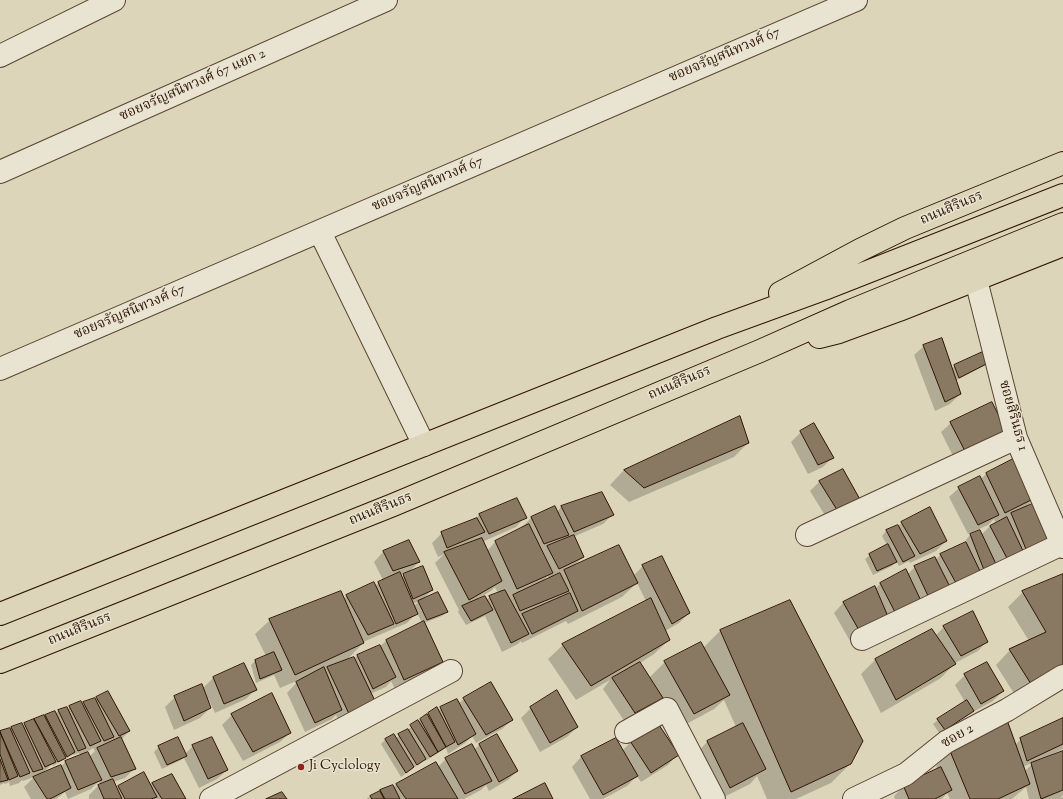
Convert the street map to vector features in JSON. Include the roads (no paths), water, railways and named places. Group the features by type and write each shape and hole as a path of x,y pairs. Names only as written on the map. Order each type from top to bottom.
{"main road":[{"name":"ถนนสิรินธร","path":"717,328 810,276 905,228 1063,163"},
{"name":"ถนนสิรินธร","path":"0,614 717,328 824,289 1063,194"},
{"name":"ถนนสิรินธร","path":"0,662 393,505 760,351 850,311 1063,224"},
{"name":"ถนนสิรินธร","path":"760,351 839,332 1063,245"}],"street":[{"path":"0,56 114,0"},
{"name":"ซอยจรัญสนิทวงศ์ 67 แยก 2","path":"0,172 386,0"},
{"name":"ซอยจรัญสนิทวงศ์ 67","path":"0,369 320,232 830,5 856,0"},
{"path":"320,232 424,445"},
{"name":"ซอยสิรินธร 1","path":"976,280 1016,438 1062,546"},
{"path":"807,535 1016,438"},
{"path":"862,640 1062,546"},
{"path":"211,799 450,670"},
{"name":"ซอย 2","path":"854,799 906,774 946,742 1007,710 1063,676"},
{"path":"626,732 667,710 714,799"}],"place":[{"name":"Ji Cyclology","path":"301,767"}]}
